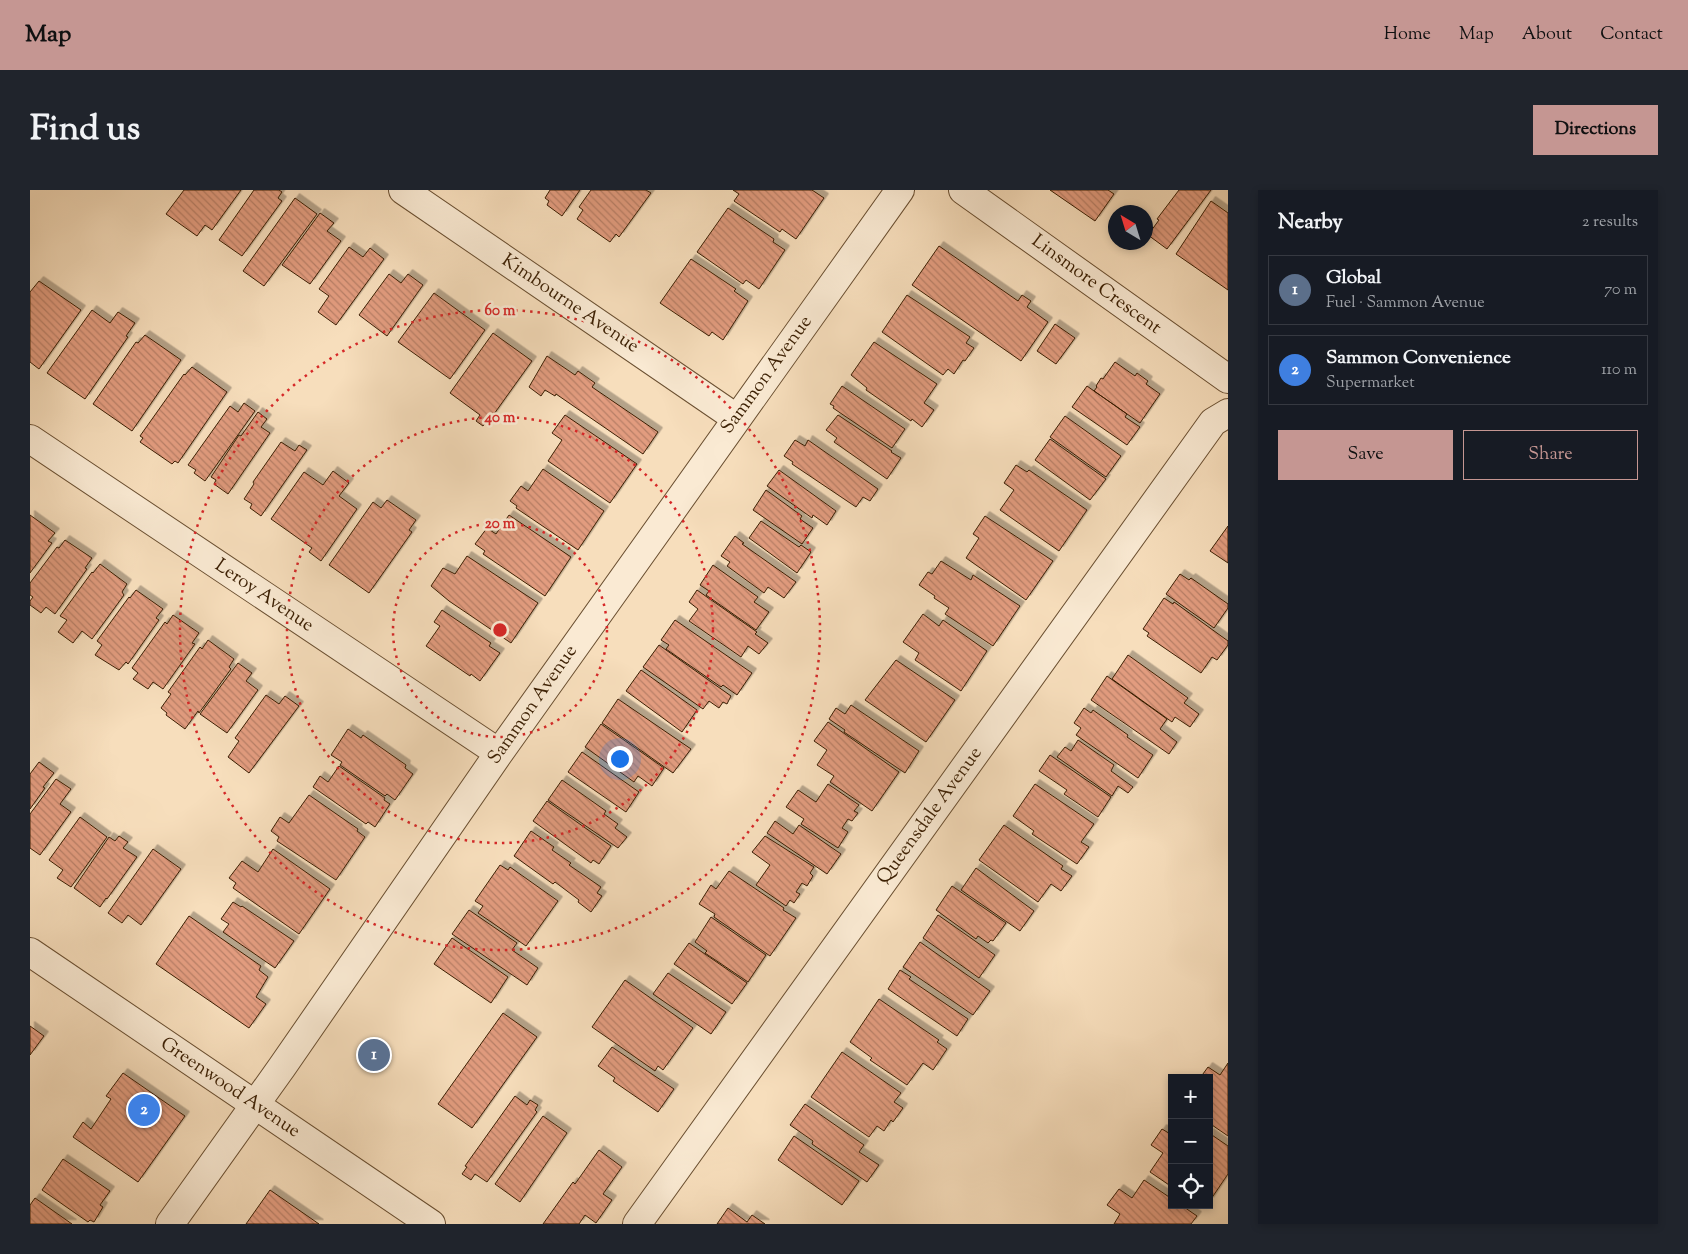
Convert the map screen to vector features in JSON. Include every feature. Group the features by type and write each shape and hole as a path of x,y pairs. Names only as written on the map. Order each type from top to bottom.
{"street":[{"name":"Kimbourne Avenue","path":"403,190 736,418"},
{"name":"Sammon Avenue","path":"170,1224 256,1106 499,753 900,190"},
{"name":"Linsmore Crescent","path":"963,190 1228,379"},
{"name":"Queensdale Avenue","path":"638,1224 1213,422 1228,413"},
{"name":"Leroy Avenue","path":"30,439 499,753"},
{"name":"Greenwood Avenue","path":"30,952 430,1224"}],"building":[{"path":"184,190 241,190 212,230 205,225 197,236 166,214"},
{"path":"254,190 279,190 282,192 278,198 282,201 242,256 219,240"},
{"path":"550,190 580,190 562,216 547,205 549,201 545,198"},
{"path":"591,190 646,190 651,193 619,237 616,234 610,242 577,219 583,210 579,207"},
{"path":"733,190 812,190 824,198 796,239 782,229 780,232 734,201 739,194"},
{"path":"1050,190 1108,190 1114,194 1095,221"},
{"path":"1179,190 1211,190 1167,249 1153,239 1153,228 1159,220 1157,219"},
{"path":"295,198 317,214 264,286 243,271"},
{"path":"1211,201 1228,213 1228,290 1176,254"},
{"path":"728,208 774,239 773,242 785,250 759,289 746,280 743,284 697,252"},
{"path":"320,213 334,223 327,231 341,241 310,284 282,265"},
{"path":"939,246 1018,301 1022,295 1031,301 1027,307 1048,322 1021,361 912,285"},
{"path":"349,247 363,257 370,248 384,259 336,325 318,312 329,296 319,289"},
{"path":"691,259 736,289 734,291 748,301 723,340 712,332 709,336 660,303"},
{"path":"389,274 401,283 408,274 423,285 387,336 359,315"},
{"path":"39,281 81,310 39,369 30,362 30,292"},
{"path":"434,293 485,330 450,379 398,342"},
{"path":"907,295 970,337 966,343 974,348 954,374 948,369 943,375 882,332"},
{"path":"92,310 110,323 118,312 135,323 126,336 128,337 85,399 47,373"},
{"path":"1055,324 1075,338 1056,364 1037,351"},
{"path":"493,333 532,361 489,421 488,419 483,426 476,421 480,415 450,393"},
{"path":"145,335 181,360 132,431 93,404 136,342 138,343"},
{"path":"874,342 937,384 924,403 934,410 922,427 866,390 867,388 851,375"},
{"path":"547,356 575,375 578,371 595,383 592,387 658,432 643,454 556,394 555,396 545,390 541,396 529,387"},
{"path":"1115,362 1135,376 1137,373 1148,381 1146,384 1160,394 1140,423 1094,391 1101,378 1103,379"},
{"path":"192,367 227,392 178,463 175,461 172,464 140,442 143,438 140,436 184,374"},
{"path":"842,386 905,429 892,448 833,408 834,406 830,404"},
{"path":"1087,386 1127,414 1125,417 1140,427 1127,445 1072,407"},
{"path":"244,403 255,411 205,481 194,473 196,470 188,465 230,406 238,412"},
{"path":"258,412 267,419 261,427 270,433 228,494 214,484 216,480 211,477 239,435 241,436"},
{"path":"565,415 637,464 610,503 548,461 562,440 552,433"},
{"path":"838,415 901,458 887,479 834,442 837,438 826,430"},
{"path":"1065,416 1121,456 1106,477 1050,437"},
{"path":"1050,439 1106,479 1090,500 1035,460"},
{"path":"795,440 805,446 808,440 878,489 870,501 863,497 856,507 792,464 793,462 784,456"},
{"path":"281,442 295,451 299,445 307,450 261,516 250,508 252,504 244,499 254,484 253,482"},
{"path":"1016,465 1027,472 1029,470 1087,510 1059,551 1000,510 1014,490 1004,483"},
{"path":"543,469 604,511 578,550 516,508 517,506 510,501 521,486 528,491"},
{"path":"779,470 836,511 827,525 813,515 812,518 767,486"},
{"path":"333,471 349,483 339,496 357,509 321,561 309,552 312,548 271,519 304,472 323,485"},
{"path":"766,490 802,516 800,519 813,528 802,544 753,510"},
{"path":"387,500 416,520 409,530 412,532 369,593 329,565 373,502 381,508"},
{"path":"30,515 55,533 48,541 52,543 30,573"},
{"path":"509,515 571,557 545,596 483,554 485,551 475,544 487,528 496,534"},
{"path":"985,516 1053,561 1026,600 966,558 979,538 973,534"},
{"path":"761,521 799,547 801,545 811,552 797,573 749,538"},
{"path":"1228,526 1228,563 1210,551"},
{"path":"735,536 744,543 742,544 796,582 784,598 768,587 764,593 727,566 730,562 721,556"},
{"path":"65,540 92,558 85,568 87,569 55,614 46,607 41,613 30,605 33,597 30,595 30,583 57,547 59,548"},
{"path":"467,556 538,603 511,643 449,601 431,586 443,568 455,574"},
{"path":"941,561 971,580 973,575 1020,606 993,646 945,614 949,608 919,585 928,572 932,574"},
{"path":"100,564 127,584 122,592 124,595 92,639 82,631 73,643 58,632 67,620 60,616"},
{"path":"713,565 758,597 754,602 769,612 756,630 706,595 709,591 700,585"},
{"path":"1180,574 1189,580 1191,578 1228,604 1228,608 1214,628 1166,594"},
{"path":"136,590 163,609 156,618 159,620 128,664 126,662 119,670 95,655 102,645 97,641"},
{"path":"697,590 757,632 755,634 768,643 759,654 748,646 741,657 689,621 698,609 689,602"},
{"path":"1164,598 1173,604 1174,602 1228,641 1228,645 1217,660 1212,657 1201,673 1147,636 1149,633 1143,629"},
{"path":"442,610 491,643 489,646 500,653 480,681 426,646 440,626 434,622"},
{"path":"923,614 939,626 943,620 987,651 961,691 915,660 919,653 903,642"},
{"path":"173,615 199,633 192,643 195,644 163,689 153,682 148,689 133,679 138,673 132,668 165,622 167,624"},
{"path":"675,620 752,673 737,695 723,685 721,687 666,649 669,645 661,640"},
{"path":"208,640 234,659 229,667 231,669 185,729 166,715 167,713 161,708 171,694 168,692 200,647 202,649"},
{"path":"659,645 731,696 727,704 723,702 719,708 709,701 703,709 643,667"},
{"path":"1128,655 1188,698 1184,703 1199,714 1190,727 1175,717 1172,722 1112,679"},
{"path":"896,660 955,700 926,742 865,700"},
{"path":"238,663 252,673 246,681 258,690 227,733 200,714"},
{"path":"641,670 697,710 682,732 626,691"},
{"path":"1107,676 1167,719 1160,729 1177,742 1169,754 1091,700"},
{"path":"266,695 279,704 285,696 299,706 249,773 228,757 239,741 235,738"},
{"path":"618,699 691,749 673,773 602,723"},
{"path":"851,705 919,751 905,773 844,732 845,730 829,719 836,708 845,714"},
{"path":"1084,708 1091,713 1093,710 1153,755 1138,778 1076,735 1081,728 1074,723"},
{"path":"828,722 899,772 872,811 830,782 834,776 817,765 827,750 814,741"},
{"path":"601,724 664,768 652,786 638,776 634,782 585,747"},
{"path":"348,729 361,738 363,735 406,765 405,768 413,774 395,800 387,794 385,796 340,765 342,762 331,755"},
{"path":"1078,740 1114,765 1111,771 1133,787 1128,793 1118,786 1112,796 1057,757 1065,747 1071,751"},
{"path":"582,752 639,792 626,812 568,772"},
{"path":"1050,755 1111,797 1098,817 1064,794 1067,790 1039,771"},
{"path":"39,762 54,773 30,809 30,774"},
{"path":"339,766 385,798 384,800 390,804 375,827 368,822 366,824 313,787 320,776 328,782"},
{"path":"56,779 71,789 60,804 71,812 40,855 30,848 30,814"},
{"path":"562,780 606,811 604,814 618,824 615,828 627,837 618,848 548,800"},
{"path":"828,784 859,805 854,811 858,813 852,821 848,819 842,828 848,832 838,848 801,824 804,819 786,807 798,790 816,802"},
{"path":"1035,784 1094,824 1081,842 1089,847 1077,864 1032,834 1034,831 1013,816"},
{"path":"309,795 358,829 357,831 365,837 336,880 277,841 279,837 271,831 280,817 289,823"},
{"path":"547,801 611,846 599,864 593,860 591,863 533,821"},
{"path":"80,817 107,837 71,887 57,878 63,870 49,860"},
{"path":"775,821 793,834 799,825 841,854 827,874 767,833"},
{"path":"1004,825 1063,866 1061,869 1072,876 1061,891 1051,884 1038,902 979,860"},
{"path":"531,831 554,847 552,850 571,863 569,865 601,887 597,893 602,896 591,912 578,902 579,900 555,882 553,884 514,856"},
{"path":"119,836 128,842 123,848 137,857 100,907 74,888 109,837 115,841"},
{"path":"765,836 814,867 810,873 813,876 807,886 802,883 796,892 800,894 794,903 790,900 786,906 756,885 770,865 752,852"},
{"path":"153,849 181,869 141,925 128,915 122,923 108,913"},
{"path":"273,849 330,889 299,934 233,888 236,883 229,878 242,861 258,872"},
{"path":"500,865 508,870 510,867 558,901 526,946 478,913 483,906 475,901"},
{"path":"976,868 1034,911 1020,931 961,890"},
{"path":"729,871 796,918 770,956 714,917 715,914 699,904 711,885 716,889"},
{"path":"952,886 1006,923 993,941 991,940 988,943 978,936 976,939 936,910"},
{"path":"233,902 294,941 275,968 223,932 229,924 221,919"},
{"path":"469,910 517,943 512,950 538,968 527,985 452,934"},
{"path":"938,915 995,955 979,978 923,938"},
{"path":"189,916 261,966 259,970 268,977 256,997 266,1004 249,1028 156,964"},
{"path":"711,917 766,955 748,982 705,953 707,951 695,942"},
{"path":"452,938 508,977 491,1003 434,964"},
{"path":"920,942 990,991 973,1015 903,967"},
{"path":"689,943 747,983 732,1004 674,964"},
{"path":"900,970 911,977 909,979 968,1019 957,1036 888,989"},
{"path":"668,973 726,1012 711,1034 653,994"},
{"path":"625,980 693,1028 663,1070 658,1066 655,1071 592,1027"},
{"path":"879,999 939,1040 937,1042 947,1049 933,1070 923,1063 907,1085 870,1060 872,1058 850,1042"},
{"path":"503,1013 537,1037 472,1128 438,1104"},
{"path":"30,1026 44,1036 30,1055"},
{"path":"612,1047 674,1089 658,1112 613,1081 615,1078 598,1066"},
{"path":"842,1052 901,1093 894,1102 903,1108 893,1122 891,1120 884,1131 877,1126 869,1137 811,1097"},
{"path":"1228,1063 1228,1136 1213,1126 1213,1074 1203,1074 1208,1067 1220,1075"},
{"path":"123,1073 185,1116 138,1182 73,1137 83,1122 91,1129 111,1099 106,1096"},
{"path":"515,1096 527,1105 530,1100 538,1105 535,1110 537,1112 487,1182 475,1174 471,1180 462,1174 467,1167 465,1166"},
{"path":"805,1104 864,1145 859,1152 879,1165 867,1182 812,1144 813,1141 790,1125"},
{"path":"543,1116 567,1133 520,1202 495,1184"},
{"path":"1162,1129 1168,1133 1168,1184 1150,1172 1163,1153 1151,1145"},
{"path":"794,1136 859,1181 842,1205 778,1160"},
{"path":"1213,1136 1228,1146 1228,1174 1213,1196"},
{"path":"599,1150 622,1167 603,1194 612,1200 596,1223 585,1215 579,1224 543,1224 573,1182 575,1184"},
{"path":"63,1159 110,1191 100,1205 103,1207 94,1222 90,1220 88,1222 42,1190"},
{"path":"1144,1180 1168,1196 1168,1209 1187,1209 1197,1216 1191,1224 1114,1224 1120,1214 1107,1205 1119,1189 1132,1198"},
{"path":"270,1190 319,1224 246,1224"},
{"path":"35,1198 72,1224 30,1224 30,1205"},
{"path":"728,1208 747,1222 752,1215 765,1224 717,1224"}],"place":[{"name":"Global","path":"374,1055"},
{"name":"Sammon Convenience","path":"144,1110"}]}
